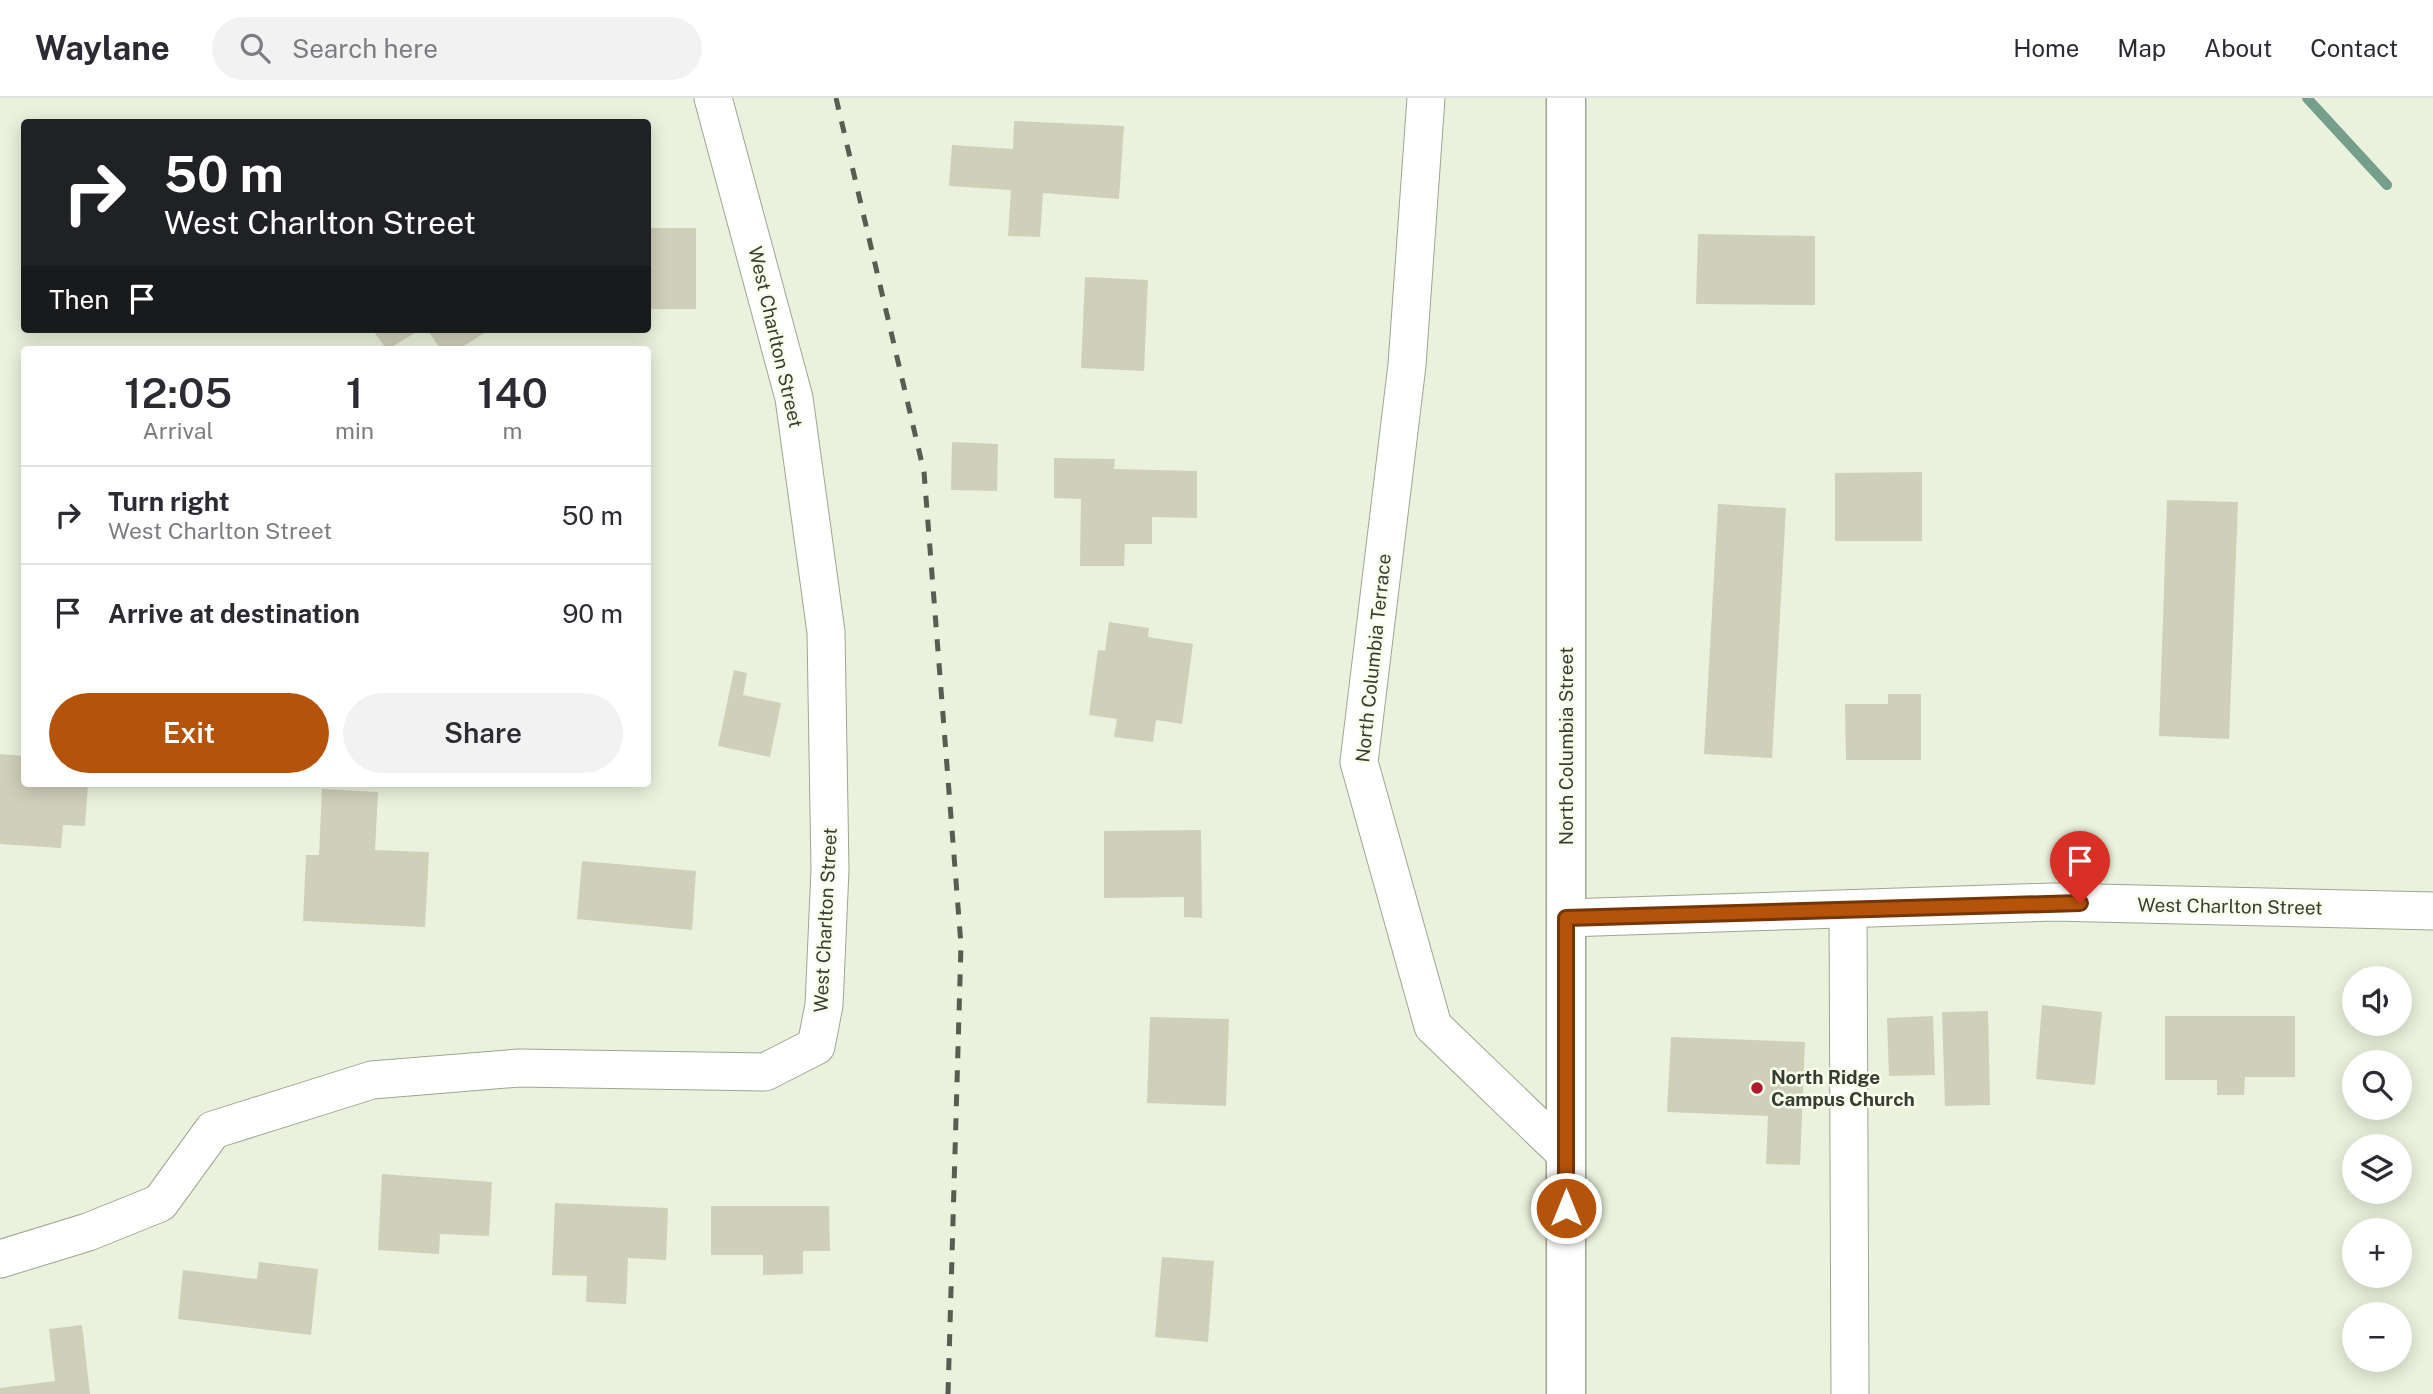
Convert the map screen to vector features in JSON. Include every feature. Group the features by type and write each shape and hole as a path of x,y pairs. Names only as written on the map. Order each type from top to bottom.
{"main road":[{"name":"North Columbia Street","path":"1566,98 1566,1394"}],"street":[{"name":"West Charlton Street","path":"0,1259 88,1232 160,1203 213,1130 372,1080 519,1068 765,1072 816,1046 824,1004 830,870 826,632 794,398 713,98"},
{"name":"North Columbia Terrace","path":"1426,98 1407,365 1359,762 1433,1026 1566,1154"},
{"name":"West Charlton Street","path":"1566,918 2053,902 2433,911"},
{"path":"1848,909 1850,1394"}],"building":[{"path":"1014,121 1124,126 1119,199 1043,193 1040,237 1008,236 1011,190 949,186 952,145 1013,149"},
{"path":"651,228 696,228 696,309 651,309"},
{"path":"1698,234 1815,236 1815,305 1696,304"},
{"path":"1085,277 1148,280 1144,371 1081,368"},
{"path":"375,333 415,333 393,346 384,346"},
{"path":"430,333 485,333 463,346 438,346"},
{"path":"952,442 998,444 997,491 951,490"},
{"path":"1054,458 1115,459 1114,469 1197,471 1197,518 1152,517 1152,544 1125,544 1124,566 1080,566 1081,499 1054,498"},
{"path":"1922,472 1922,541 1835,541 1835,473"},
{"path":"2167,500 2238,502 2229,739 2159,736"},
{"path":"1718,504 1786,508 1772,758 1704,754"},
{"path":"1109,622 1149,628 1148,637 1193,644 1182,724 1156,720 1153,742 1114,737 1117,719 1089,715 1098,650 1105,651"},
{"path":"734,670 747,673 743,695 781,703 770,757 718,746"},
{"path":"1888,694 1921,694 1921,760 1846,760 1845,704 1888,704"},
{"path":"0,754 21,756 21,787 88,787 85,826 63,825 61,848 0,844"},
{"path":"322,789 378,792 375,850 429,852 425,927 303,921 306,855 319,855"},
{"path":"1201,830 1202,918 1184,917 1184,897 1104,898 1104,831"},
{"path":"582,861 696,871 692,930 577,919"},
{"path":"2042,1005 2102,1012 2095,1085 2036,1079"},
{"path":"1988,1011 1990,1105 1945,1106 1942,1012"},
{"path":"1933,1016 1935,1075 1889,1076 1887,1018"},
{"path":"2165,1016 2295,1016 2295,1077 2245,1077 2244,1095 2217,1095 2217,1080 2165,1080"},
{"path":"1150,1017 1229,1019 1226,1106 1147,1103"},
{"path":"1671,1037 1805,1042 1800,1165 1766,1164 1768,1116 1667,1112"},
{"path":"382,1174 492,1182 489,1236 440,1234 439,1254 378,1250"},
{"path":"555,1203 668,1208 666,1260 628,1258 626,1304 586,1302 587,1276 552,1275"},
{"path":"711,1206 829,1206 830,1251 803,1251 803,1274 763,1275 763,1255 711,1255"},
{"path":"1162,1257 1214,1261 1208,1342 1155,1337"},
{"path":"259,1262 318,1269 311,1335 178,1319 183,1270 257,1279"},
{"path":"82,1325 90,1394 0,1394 0,1388 55,1381 49,1329"}],"waterway":[{"path":"2307,98 2387,185"}],"railway":[{"path":"836,98 924,472 961,945 948,1394"}],"place":[{"name":"North Ridge Campus Church","path":"1757,1088"}],"route":[{"path":"1566,1208 1566,918 2080,903"}]}
